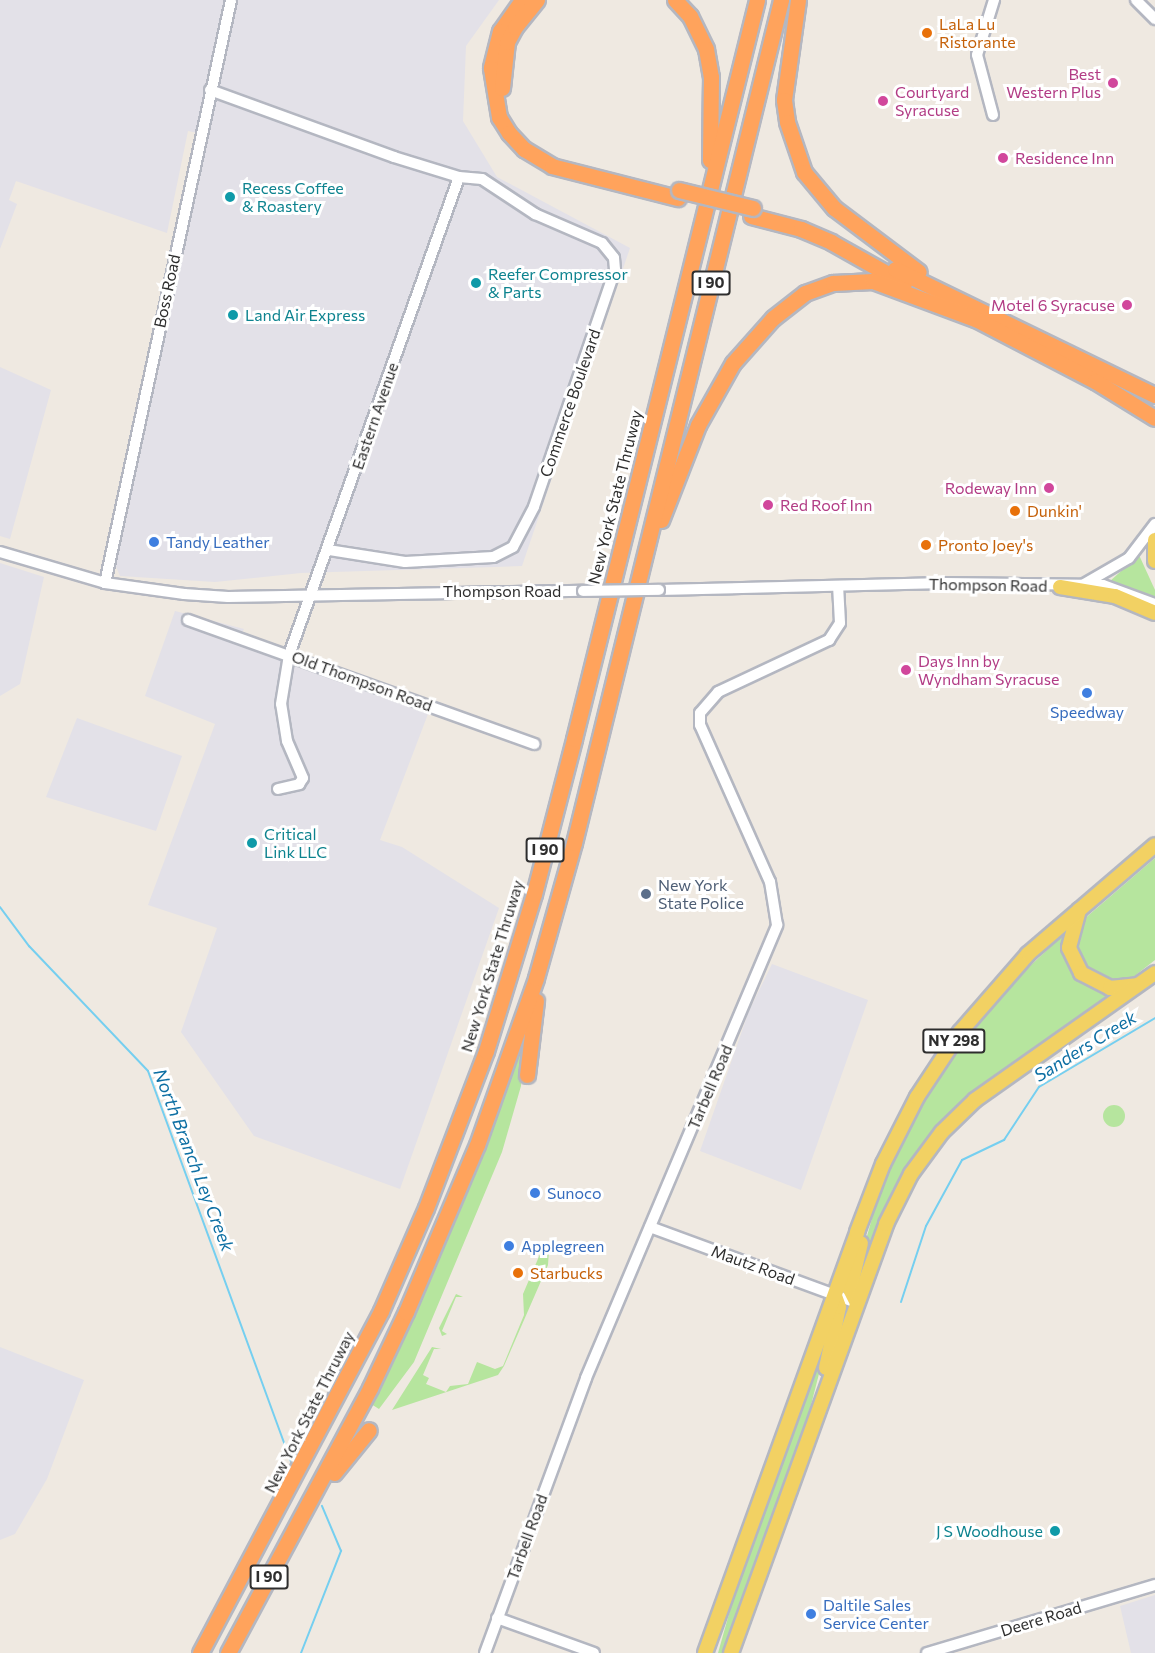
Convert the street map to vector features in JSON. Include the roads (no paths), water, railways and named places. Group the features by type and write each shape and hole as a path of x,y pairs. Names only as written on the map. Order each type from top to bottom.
{"highway":[{"path":"522,0 500,31 491,68 499,117 509,133 524,149 552,166 752,212 801,229 978,314 1155,395"},
{"path":"537,0 515,27 503,58 502,96 510,123 519,135 566,161 679,194"},
{"path":"675,0 700,33 710,68 709,192"},
{"name":"New York State Thruway","path":"200,1653 381,1311 426,1208 486,1051 534,894 757,0"},
{"name":"I 90","path":"228,1653 370,1388 445,1223 544,950 642,567 781,0"},
{"path":"798,0 784,100 787,122 804,172 819,194 863,232 978,314 1101,384 1155,418"},
{"path":"642,567 711,398 750,342 805,293 833,283 873,281 978,314"},
{"path":"527,1075 544,950"},
{"path":"310,1500 369,1430"}],"main road":[{"path":"1155,540 1155,561"},
{"path":"1060,586 1115,596 1155,613"},
{"name":"NY 298","path":"705,1653 876,1182 917,1098 960,1032 1028,954 1155,845"},
{"path":"1080,908 1070,948 1081,973 1110,988 1140,985"},
{"path":"731,1653 857,1303 904,1187 942,1132 975,1100 1155,973"},
{"path":"857,1303 850,1289 876,1182"},
{"path":"817,1414 839,1307 834,1294"},
{"path":"715,1653 735,1569"}],"street":[{"name":"Boss Road","path":"105,583 231,0"},
{"path":"993,115 977,54 994,0"},
{"path":"1136,0 1155,19"},
{"name":"Commerce Boulevard","path":"210,90 459,177 491,183 535,214 602,243 614,258 615,270 534,507 517,543 493,557 405,562 328,550"},
{"name":"Eastern Avenue","path":"278,789 299,784 303,778 287,742 281,704 289,655 459,177"},
{"name":"Thompson Road","path":"1081,585 1129,558 1155,524"},
{"name":"Thompson Road","path":"0,552 105,583 184,594 311,596 838,588 945,583 1081,585 1126,590 1155,603"},
{"name":"Tarbell Road","path":"484,1653 564,1432 777,925 771,882 700,725 702,705 718,692 829,640 840,623 838,588"},
{"name":"Old Thompson Road","path":"188,620 535,744"},
{"name":"Mautz Road","path":"650,1227 857,1303"},
{"name":"Deere Road","path":"927,1653 1155,1585"},
{"path":"497,1618 594,1653"}],"waterway":[{"name":"North Branch Ley Creek","path":"0,907 29,946 148,1071 292,1465"},
{"name":"Sanders Creek","path":"901,1302 926,1226 962,1160 1004,1140 1039,1087 1155,1018"},
{"name":"North Branch Ley Creek","path":"301,1653 341,1551 322,1506"}],"place":[{"name":"LaLa Lu Ristorante","path":"927,33"},
{"name":"Best Western Plus","path":"1113,83"},
{"name":"Courtyard Syracuse","path":"883,101"},
{"name":"Residence Inn","path":"1003,158"},
{"name":"Recess Coffee & Roastery","path":"230,197"},
{"name":"Reefer Compressor & Parts","path":"476,283"},
{"name":"Motel 6 Syracuse","path":"1127,305"},
{"name":"Land Air Express","path":"233,315"},
{"name":"Rodeway Inn","path":"1049,488"},
{"name":"Red Roof Inn","path":"768,505"},
{"name":"Dunkin'","path":"1015,511"},
{"name":"Tandy Leather","path":"154,542"},
{"name":"Pronto Joey's","path":"926,545"},
{"name":"Days Inn by Wyndham Syracuse","path":"906,670"},
{"name":"Speedway","path":"1087,693"},
{"name":"Critical Link LLC","path":"252,843"},
{"name":"New York State Police","path":"646,894"},
{"name":"Sunoco","path":"535,1193"},
{"name":"Applegreen","path":"509,1246"},
{"name":"Starbucks","path":"518,1273"},
{"name":"J S Woodhouse","path":"1055,1531"},
{"name":"Daltile Sales Service Center","path":"811,1614"}]}
